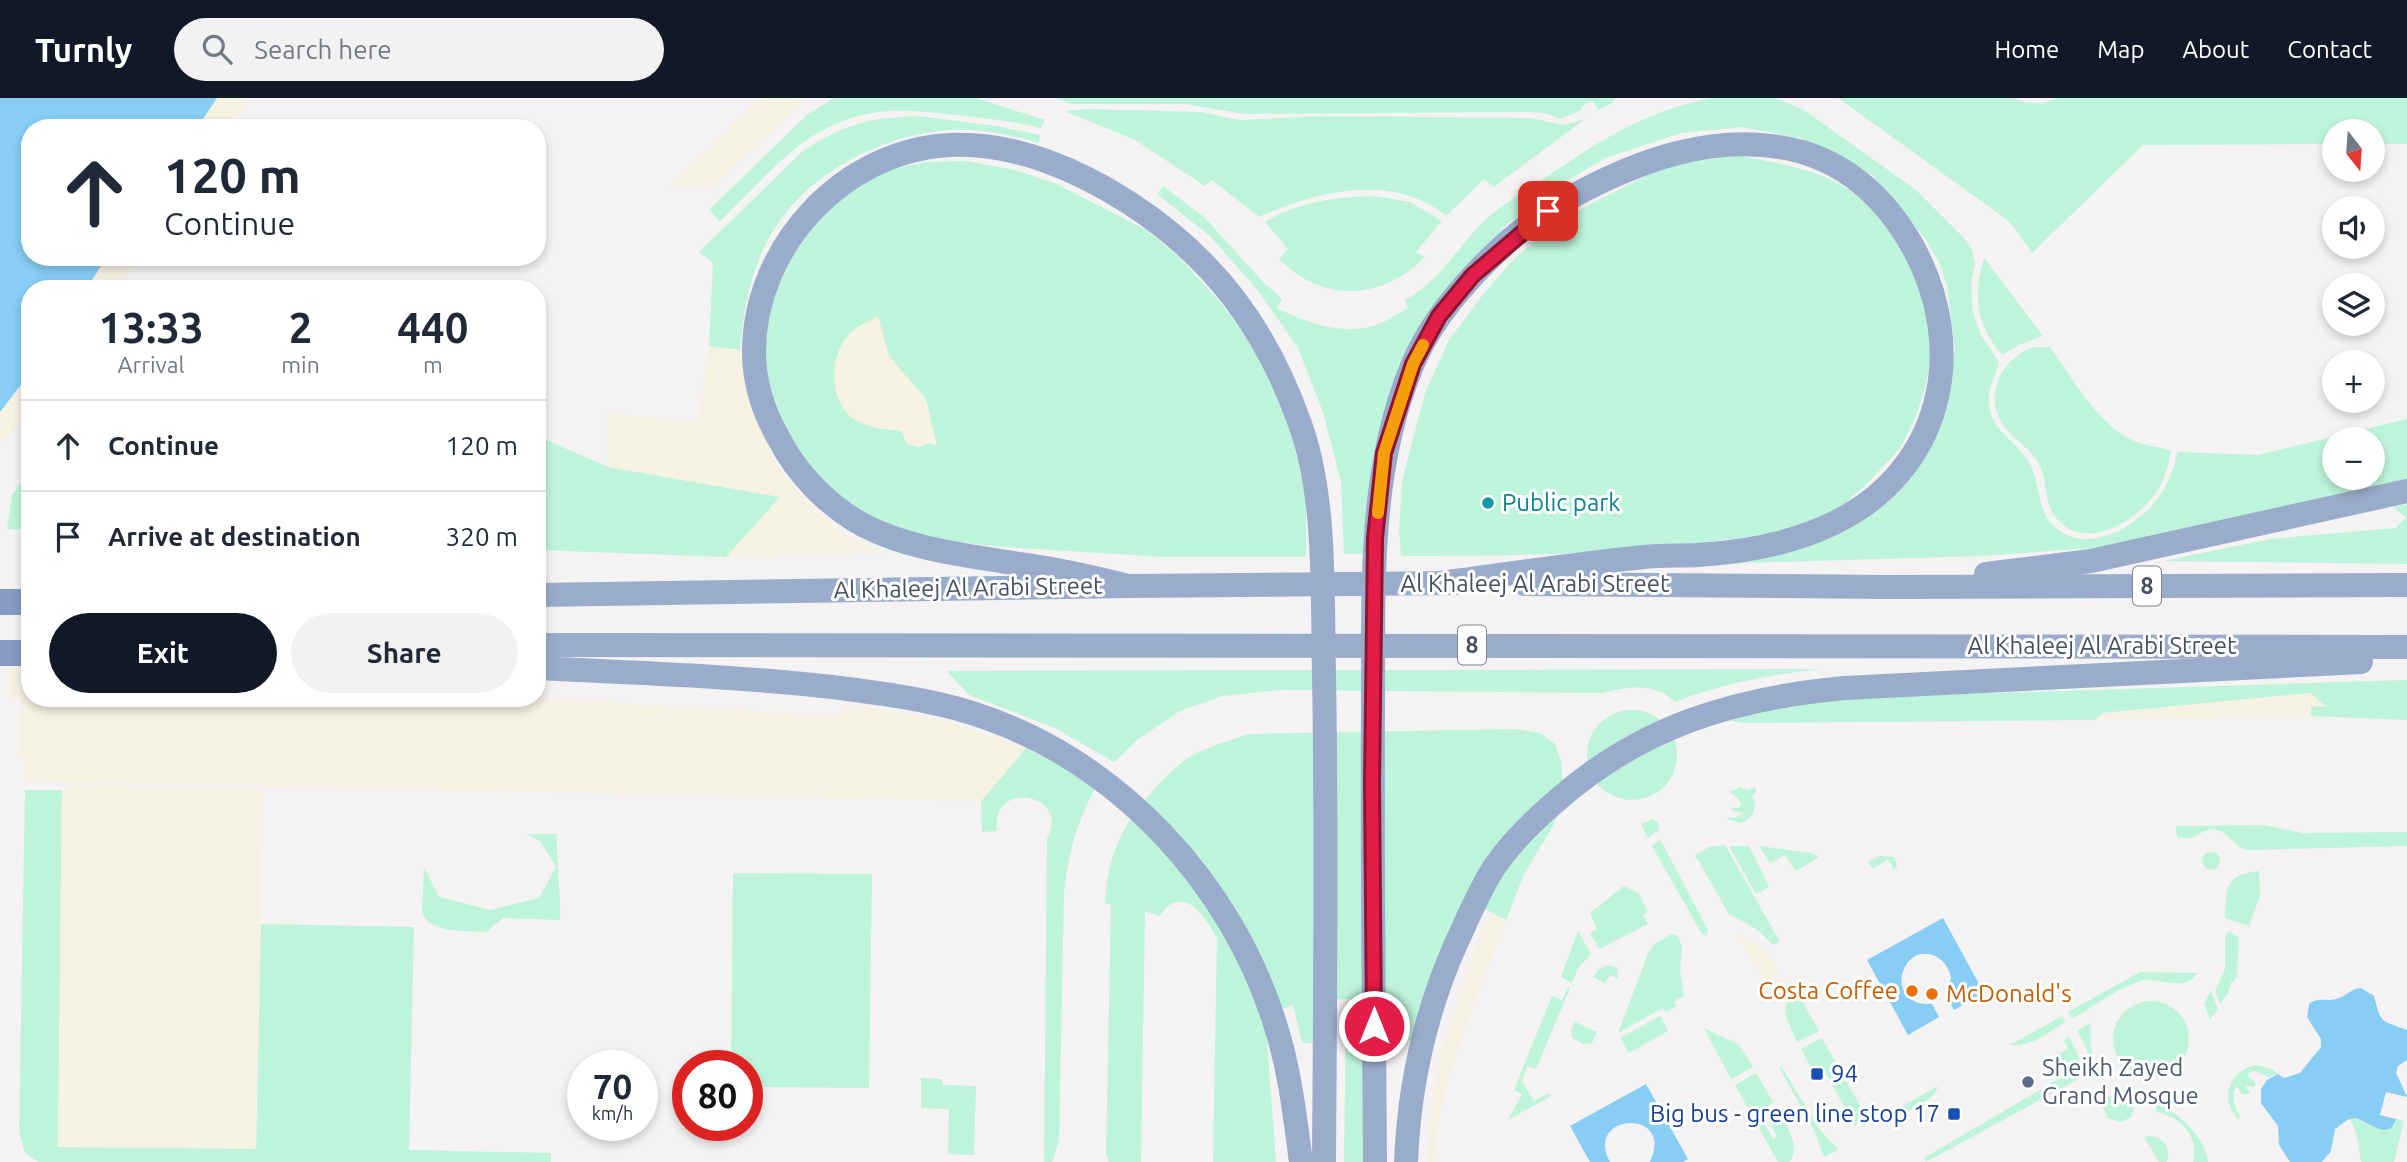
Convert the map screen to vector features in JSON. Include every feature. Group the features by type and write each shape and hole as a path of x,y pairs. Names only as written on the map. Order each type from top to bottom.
{"highway":[{"path":"1128,586 1060,570 902,542 861,524 829,502 789,459 772,427 759,392 753,350 768,280 798,224 822,198 850,178 889,159 926,148 949,145 1019,152 1068,170 1112,192 1155,220 1189,247 1227,287 1276,366 1302,429 1317,499 1321,556 1326,788 1324,1162"},
{"path":"1376,1162 1372,782 1375,538 1384,453 1413,364 1439,316 1473,275 1534,220 1562,202 1637,164 1685,150 1717,146 1755,145 1791,149 1821,159 1847,172 1874,192 1901,226 1928,274 1941,327 1940,382 1934,408 1917,450 1889,485 1855,512 1813,533 1788,541 1740,551 1651,556 1440,583"},
{"path":"1888,587 2091,561 2407,491"},
{"name":"Al Khaleej Al Arabi Street","path":"546,595 1440,583 1888,587 2407,585"},
{"path":"0,602 21,602"},
{"name":"Al Khaleej Al Arabi Street","path":"546,645 2407,646"},
{"path":"0,653 21,653"},
{"path":"1406,1162 1413,1086 1424,1035 1442,977 1474,905 1494,868 1540,814 1569,789 1628,748 1699,717 1743,703 1792,693 2357,662 2407,656"},
{"path":"546,668 769,680 893,695 993,720 1071,759 1127,800 1168,840 1198,874 1236,932 1252,963 1273,1017 1292,1094 1301,1162"}],"green space":[{"path":"834,98 976,98 1045,120 1041,128 986,118 924,112 869,113 832,126 799,145 720,221 709,210 808,114"},
{"path":"1056,98 1615,98 1612,103 1599,110 1592,101 1581,107 1582,110 1560,119 1533,112 1245,114 1185,104 1070,104"},
{"path":"1712,98 1775,98 1804,110 1916,190 1966,240 1972,249 1975,265 1971,283 1973,313 1981,335 1999,362 1989,393 1992,416 2030,464 2046,517 2064,533 2077,538 2092,539 2107,536 2135,521 2161,494 2178,452 2258,455 2322,440 2322,490 2367,490 2119,546 1981,556 1573,568 1837,532 1947,401 1955,351 1947,286 1939,262 1924,237 1872,175 1801,138 1742,127 1681,133 1605,158 1547,193 1504,227 1435,308 1366,554 1344,554 1341,482 1323,412 1298,348 1259,292 1210,236 1157,194 1163,186 1204,217 1282,299 1277,308 1327,327 1367,328 1408,308 1405,300 1428,284 1474,231 1502,206 1620,131 1663,111"},
{"path":"1838,98 2013,98 2035,103 2057,98 2407,98 2407,144 2385,144 2385,119 2322,119 2322,144 2143,145 2032,253 2009,221"},
{"path":"1087,109 1201,112 1239,120 1323,116 1529,118 1565,125 1585,119 1494,187 1484,179 1446,216 1425,202 1403,194 1354,190 1305,200 1259,217 1212,180 1205,186 1135,140 1065,111"},
{"path":"918,116 997,126 1040,135 1039,143 988,132 943,131 914,135 886,144 832,171 788,210 765,246 749,290 740,350 709,346 713,263 699,252 803,151 832,134 858,124"},
{"path":"1740,156 1802,169 1846,188 1881,217 1905,253 1928,318 1931,349 1919,408 1897,452 1861,489 1836,509 1798,526 1769,533 1669,546 1592,552 1401,556 1399,529 1402,481 1425,393 1449,340 1484,293 1515,258 1563,218 1656,171 1699,160"},
{"path":"967,161 1015,170 1057,184 1146,230 1178,256 1218,300 1248,338 1267,373 1291,432 1306,499 1306,557 1165,557 1002,547 910,536 823,495 763,387 768,295 806,225 857,185 892,169 925,162"},
{"path":"1374,196 1410,202 1442,221 1416,252 1425,257 1408,272 1371,289 1352,291 1314,283 1279,259 1288,249 1265,222 1304,205"},
{"path":"1984,258 2043,336 2002,355 1987,333 1979,309 1978,285"},
{"path":"2034,347 2050,347 2085,397 2116,430 2149,446 2171,450 2163,481 2150,501 2113,528 2084,533 2071,530 2059,521 2050,508 2038,462 2002,423 1995,400 2000,377 2014,358"},
{"path":"2407,419 2407,481 2385,486 2385,427 2374,427"},
{"path":"546,440 608,467 781,497 726,557 546,550"},
{"path":"21,482 21,530 7,529 12,495"},
{"path":"2407,504 2407,564 2163,561 2270,539 2396,528 2406,517 2393,507"},
{"path":"1820,669 1747,681 1675,702 1661,692 1640,687 1603,693 1280,690 1222,696 1180,711 1137,740 1114,762 1055,728 969,695 947,671"},
{"path":"2407,680 2407,720 2311,716 2311,706 2325,706 2310,693 2104,713 2094,720 1743,723 1717,718 1807,699"},
{"path":"1632,710 1649,714 1664,723 1673,738 1677,755 1673,772 1664,787 1649,796 1632,800 1615,796 1600,787 1591,772 1587,755 1591,738 1600,723 1615,714"},
{"path":"1515,729 1540,733 1555,744 1561,761 1564,801 1552,828 1524,874 1506,920 1466,899 1414,1041 1398,1041 1400,1000 1317,999 1315,1043 1302,1043 1293,1005 1265,1015 1276,1162 1213,1162 1217,937 1198,911 1186,903 1171,904 1159,916 1145,911 1141,1162 1109,1162 1106,1154 1111,905 1105,903 1106,886 1114,854 1126,826 1160,782 1193,755 1249,734"},
{"path":"1026,748 1097,785 1079,824 1071,851 1064,894 1059,1141 1052,1162 1044,1162 1047,839 1052,823 1049,811 1040,802 1029,798 1016,798 1005,803 998,814 997,831 982,832 981,801"},
{"path":"1740,787 1747,790 1755,787 1756,792 1752,796 1754,812 1741,823 1726,816 1734,818 1744,813 1733,811 1732,808 1740,807 1741,803 1729,792"},
{"path":"25,790 62,790 58,1147 256,1148 261,924 414,927 409,1150 551,1153 551,1162 38,1162 25,1153 19,1132"},
{"path":"1653,819 1658,822 1659,830 1648,838 1641,824"},
{"path":"2265,825 2302,833 2407,832 2407,846 2246,850 2217,830 2207,830 2191,838 2177,837 2176,826"},
{"path":"526,834 557,834 560,920 503,918 486,932 440,928 426,919 422,912 424,867 439,897 490,910 539,898 556,867 540,841"},
{"path":"1660,839 1708,930 1706,936 1702,934 1652,846"},
{"path":"1725,845 1780,942 1773,945 1758,930 1729,914 1695,855 1709,847"},
{"path":"1729,846 1749,846 1769,887 1756,894"},
{"path":"1759,846 1812,853 1819,857 1796,871 1785,855 1770,863"},
{"path":"2207,852 2215,852 2220,861 2218,868 2207,870 2202,865 2202,857"},
{"path":"1879,856 1894,857 1897,866 1894,870 1888,859 1873,869 1868,862"},
{"path":"2259,871 2260,896 2249,926 2225,918 2230,884 2239,875"},
{"path":"733,873 872,874 869,1088 763,1087 763,1050 731,1050"},
{"path":"1624,886 1639,894 1648,912 1643,915 1648,924 1599,949 1590,933 1597,929 1590,913"},
{"path":"1578,931 1591,954 1578,968 1572,983 1561,977"},
{"path":"2229,931 2239,938 2237,975 2220,1004 2215,991 2225,969 2225,935"},
{"path":"1672,934 1678,936 1682,946 1680,971 1684,996 1674,1001 1677,1006 1666,1012 1663,1008 1618,1033 1649,951 1656,943"},
{"path":"1608,965 1617,968 1618,979 1610,975 1605,983 1593,977 1598,970"},
{"path":"2140,972 2197,973 2192,979 2180,983 2153,980 2138,982 2119,990 2072,1019 2068,1012"},
{"path":"1790,980 1819,1031 1797,1042 1785,1014"},
{"path":"1568,987 1570,988 1536,1069 1527,1066 1522,1081 1534,1101 1549,1093 1551,1096 1508,1120 1522,1094 1514,1090 1552,996 1562,1000"},
{"path":"2211,991 2218,1010 2210,1019 2204,1004"},
{"path":"2151,1001 2165,1004 2178,1012 2186,1025 2189,1039 2186,1053 2178,1066 2165,1074 2151,1077 2137,1074 2124,1066 2116,1053 2113,1039 2116,1025 2124,1012 2137,1004"},
{"path":"1346,1007 1369,1007 1373,1162 1344,1162"},
{"path":"1660,1016 1668,1031 1629,1053 1620,1038"},
{"path":"2062,1016 2065,1022 2039,1038 2025,1044 2010,1045"},
{"path":"1575,1022 1597,1032 1592,1043 1584,1044 1572,1038 1571,1031"},
{"path":"2091,1023 2091,1048 2100,1071 2091,1074 2087,1049 2077,1030"},
{"path":"1704,1028 1739,1045 1753,1067 1731,1079"},
{"path":"2069,1036 2079,1057 2082,1077 1926,1162 1924,1158 2060,1078 2052,1064 2058,1060 2055,1056 2068,1049 2064,1040"},
{"path":"1822,1038 1867,1118 1855,1125 1839,1117 1844,1106 1824,1070 1811,1067 1801,1049"},
{"path":"2256,1065 2271,1069 2284,1078 2278,1074 2268,1077 2255,1071 2249,1072 2248,1077 2254,1080 2255,1085 2245,1086 2251,1093 2243,1095 2236,1086 2234,1090 2234,1101 2240,1116 2238,1120 2229,1103 2230,1086 2239,1073"},
{"path":"1781,1066 1820,1130 1838,1150 1824,1157 1815,1132 1780,1069"},
{"path":"1756,1073 1773,1102 1758,1113 1773,1139 1777,1136 1765,1114 1776,1107 1793,1141 1790,1162 1778,1162 1735,1085"},
{"path":"921,1078 942,1079 942,1085 976,1086 974,1155 948,1154 949,1109 921,1108"},
{"path":"1938,1086 1925,1102 1890,1120 1887,1115"},
{"path":"2117,1095 2128,1098 2134,1107 2131,1117 2121,1122 2108,1118 2098,1098"},
{"path":"2158,1102 2190,1127 2202,1144 2208,1162 2193,1162 2194,1144 2191,1136 2173,1118 2157,1112 2155,1105"},
{"path":"2355,1118 2368,1125 2394,1126 2396,1119 2404,1121 2394,1162 2361,1162 2351,1119"},
{"path":"2150,1136 2165,1144 2167,1162 2159,1162 2144,1137"}],"sand":[{"path":"217,98 249,98 235,119 203,119"},
{"path":"762,98 804,98 712,187 670,185"},
{"path":"101,266 133,266 123,280 92,280"},
{"path":"878,316 889,356 926,399 937,446 928,443 920,447 906,444 902,431 859,422 847,413 841,404 834,372 839,351 850,333"},
{"path":"709,346 740,350 767,443 779,469 793,486 821,516 841,532 859,542 890,552 726,557 780,497 608,467 607,413 698,423"},
{"path":"21,385 21,421 0,444 0,412"},
{"path":"9,668 20,669 21,698 8,699"},
{"path":"2310,693 2326,707 2311,706 2311,716 2094,720 2104,713"},
{"path":"21,698 21,707 546,707 546,699 839,717 845,706 891,710 948,722 1026,748 981,801 24,781 25,758 19,758"},
{"path":"70,785 262,789 256,1149 58,1147 62,790"},
{"path":"1491,913 1506,920 1451,1071 1437,1132 1434,1162 1427,1162 1433,1100 1445,1039 1460,991"},
{"path":"1741,934 1773,961 1778,978 1779,1003 1738,936"}],"water":[{"path":"0,98 217,98 203,119 21,119 21,266 101,266 92,280 21,280 21,385 0,412"},
{"path":"1943,918 1984,993 1954,1010 1946,995 1951,978 1946,965 1935,956 1923,954 1913,958 1902,975 1902,986 1907,996 1917,1002 1932,1004 1939,1017 1908,1035 1867,960"},
{"path":"2361,988 2374,996 2383,1020 2407,1030 2407,1060 2398,1066 2396,1073 2407,1097 2386,1092 2380,1115 2396,1119 2389,1129 2384,1130 2355,1118 2347,1120 2335,1129 2331,1151 2322,1162 2290,1162 2279,1145 2278,1126 2261,1103 2261,1089 2267,1080 2278,1074 2284,1078 2300,1073 2321,1047 2321,1039 2307,1017 2309,1004 2316,1000 2342,997"},
{"path":"1646,1084 1688,1159 1683,1162 1650,1162 1655,1144 1651,1132 1642,1125 1630,1123 1618,1126 1609,1133 1605,1145 1610,1162 1590,1162 1570,1126"}],"slow traffic":[{"path":"1378,513 1384,453 1413,364 1423,345"}],"place":[{"name":"Public park","path":"1488,503"},
{"name":"Costa Coffee","path":"1912,991"},
{"name":"McDonald's","path":"1932,994"},
{"name":"94","path":"1817,1074"},
{"name":"Sheikh Zayed Grand Mosque","path":"2028,1082"},
{"name":"Big bus - green line stop 17","path":"1954,1114"}],"route":[{"path":"1374,1026 1372,782 1375,538 1384,453 1413,364 1439,316 1473,275 1534,220 1548,211"}]}
